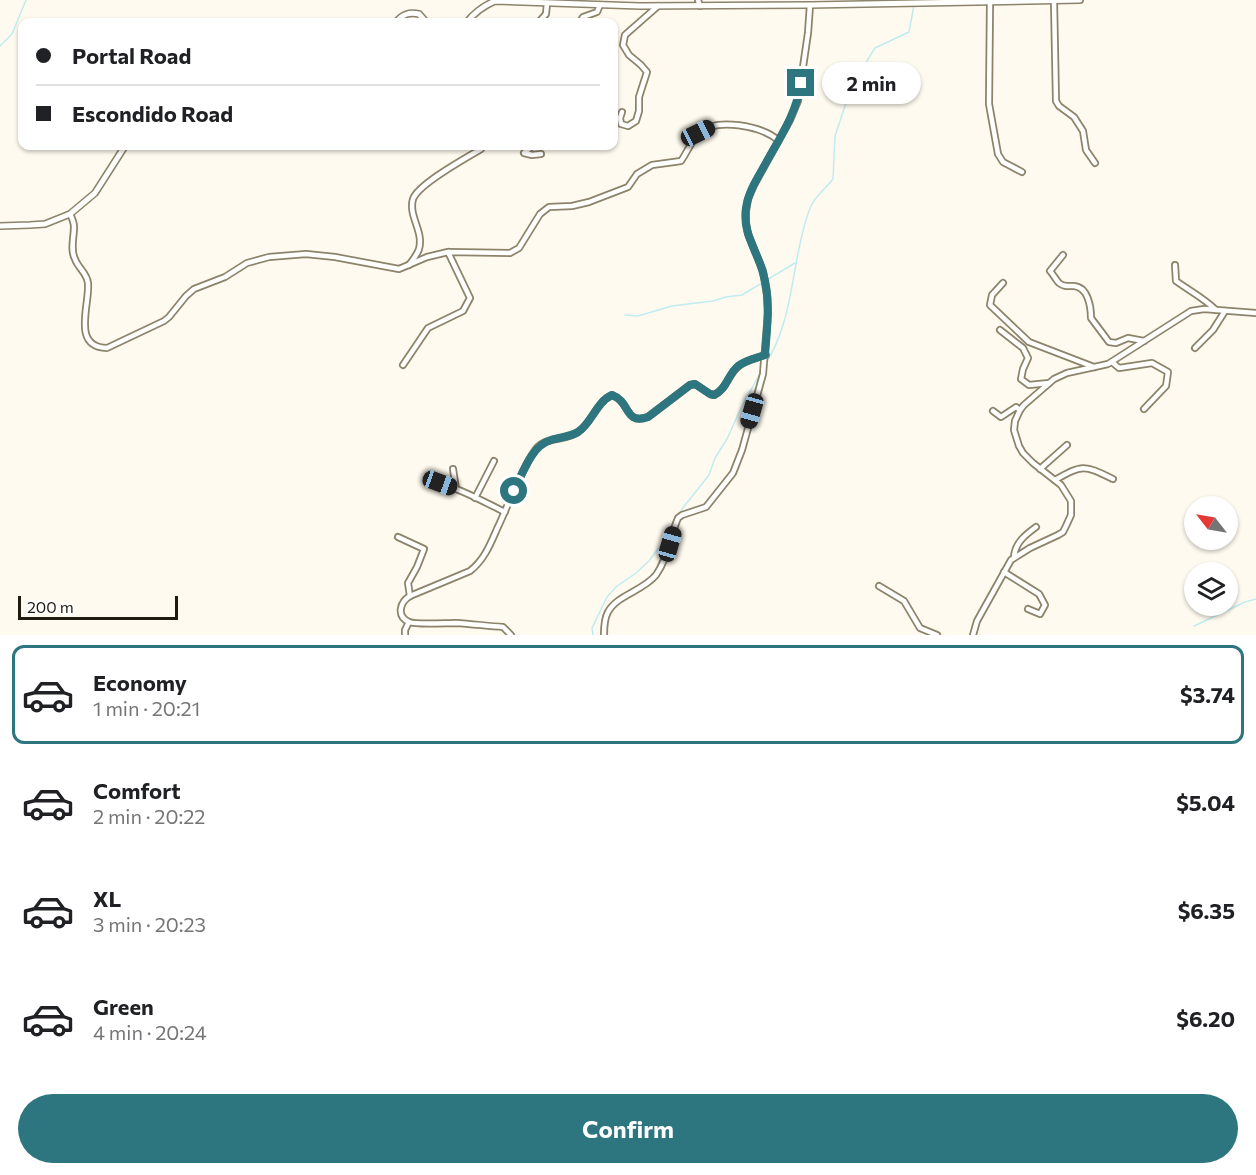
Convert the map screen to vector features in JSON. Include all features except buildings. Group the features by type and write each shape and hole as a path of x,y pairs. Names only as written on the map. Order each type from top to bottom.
{"street":[{"path":"1054,0 1056,101 1074,117 1083,132 1086,150 1095,163"},
{"path":"471,18 478,10 495,1 658,6 699,3 1080,0"},
{"path":"990,2 989,104 998,154 1003,162 1022,172"},
{"path":"542,18 546,14 547,3"},
{"path":"604,635 605,620 609,609 655,576 667,552 678,518 706,507 733,472 742,450 763,375 768,313 763,272 749,240 746,211 754,185 790,120 800,93 808,3"},
{"path":"582,18 597,12 600,5"},
{"path":"622,112 621,124 628,126 636,121 639,97 646,72 629,55 624,45 625,35 658,6"},
{"path":"400,18 410,12 419,14 422,18"},
{"path":"70,214 74,224 74,259 87,276 85,336 98,348 107,348 164,321 194,289 225,277 259,259 306,254 399,269 427,257 448,252 510,253 519,248 540,213 549,207 572,206 589,202 628,187 637,174 652,165 681,160 698,133 714,125 746,127 778,140"},
{"path":"0,226 45,224 70,214 95,194 122,150"},
{"path":"409,265 419,249 419,230 412,212 413,197 425,184 479,150"},
{"path":"527,150 524,153 541,154"},
{"path":"403,365 428,328 463,311 470,298 448,252"},
{"path":"1063,255 1050,271 1060,284 1067,287 1076,286 1083,290 1091,307 1091,318 1109,342 1116,343 1128,338 1144,341"},
{"path":"1175,265 1176,281 1207,301 1216,310"},
{"path":"1003,283 992,295 990,304 1011,326 1029,342 1094,367"},
{"path":"973,635 977,621 1014,557 1063,532 1072,510 1071,501 1061,485 1023,453 1017,442 1014,430 1020,410 1049,383 1062,375 1108,364 1191,311 1204,309 1256,313"},
{"path":"1195,348 1214,330 1225,311"},
{"path":"1000,330 1023,348 1028,358 1021,379 1029,385 1049,383"},
{"path":"511,635 503,627 409,622 403,617 400,609 403,601 410,596 470,571 478,565 489,548 524,470 537,448 549,440 577,433 607,398 612,395 619,398 629,414 634,419 640,420 648,417 690,385 695,384 710,394 719,393 737,366 765,355"},
{"path":"1112,362 1119,368 1152,363 1168,372 1166,386 1144,409"},
{"path":"993,411 1001,417 1016,406 1020,410"},
{"path":"1040,469 1067,446"},
{"path":"475,498 494,460"},
{"path":"1055,480 1077,468 1092,469 1113,479"},
{"path":"453,469 456,489"},
{"path":"429,481 456,489 505,512"},
{"path":"1014,557 1015,548 1025,535 1036,527"},
{"path":"398,537 424,549 408,583 410,596"},
{"path":"1004,572 1039,594 1045,605 1040,614 1028,609"},
{"path":"879,586 903,601 920,628 937,635"},
{"path":"405,635 409,622"}],"waterway":[{"path":"19,18 26,0"},
{"path":"766,363 780,335 808,213 814,201 833,179 835,136 846,103 875,48 909,32 913,0"},
{"path":"0,46 12,34 18,19"},
{"path":"625,315 638,316 672,306 742,295 795,263"},
{"path":"679,516 709,475 715,458 762,370"},
{"path":"593,635 592,628 607,597 649,561 671,531"},
{"path":"1194,626 1256,599"}],"route":[{"path":"514,491 537,448 549,440 577,433 602,403 612,395 623,402 634,419 640,420 648,417 690,385 695,384 710,394 719,393 737,366 765,355 767,295 763,272 749,240 745,217 746,205 754,185 790,120 798,101 801,83"}]}
